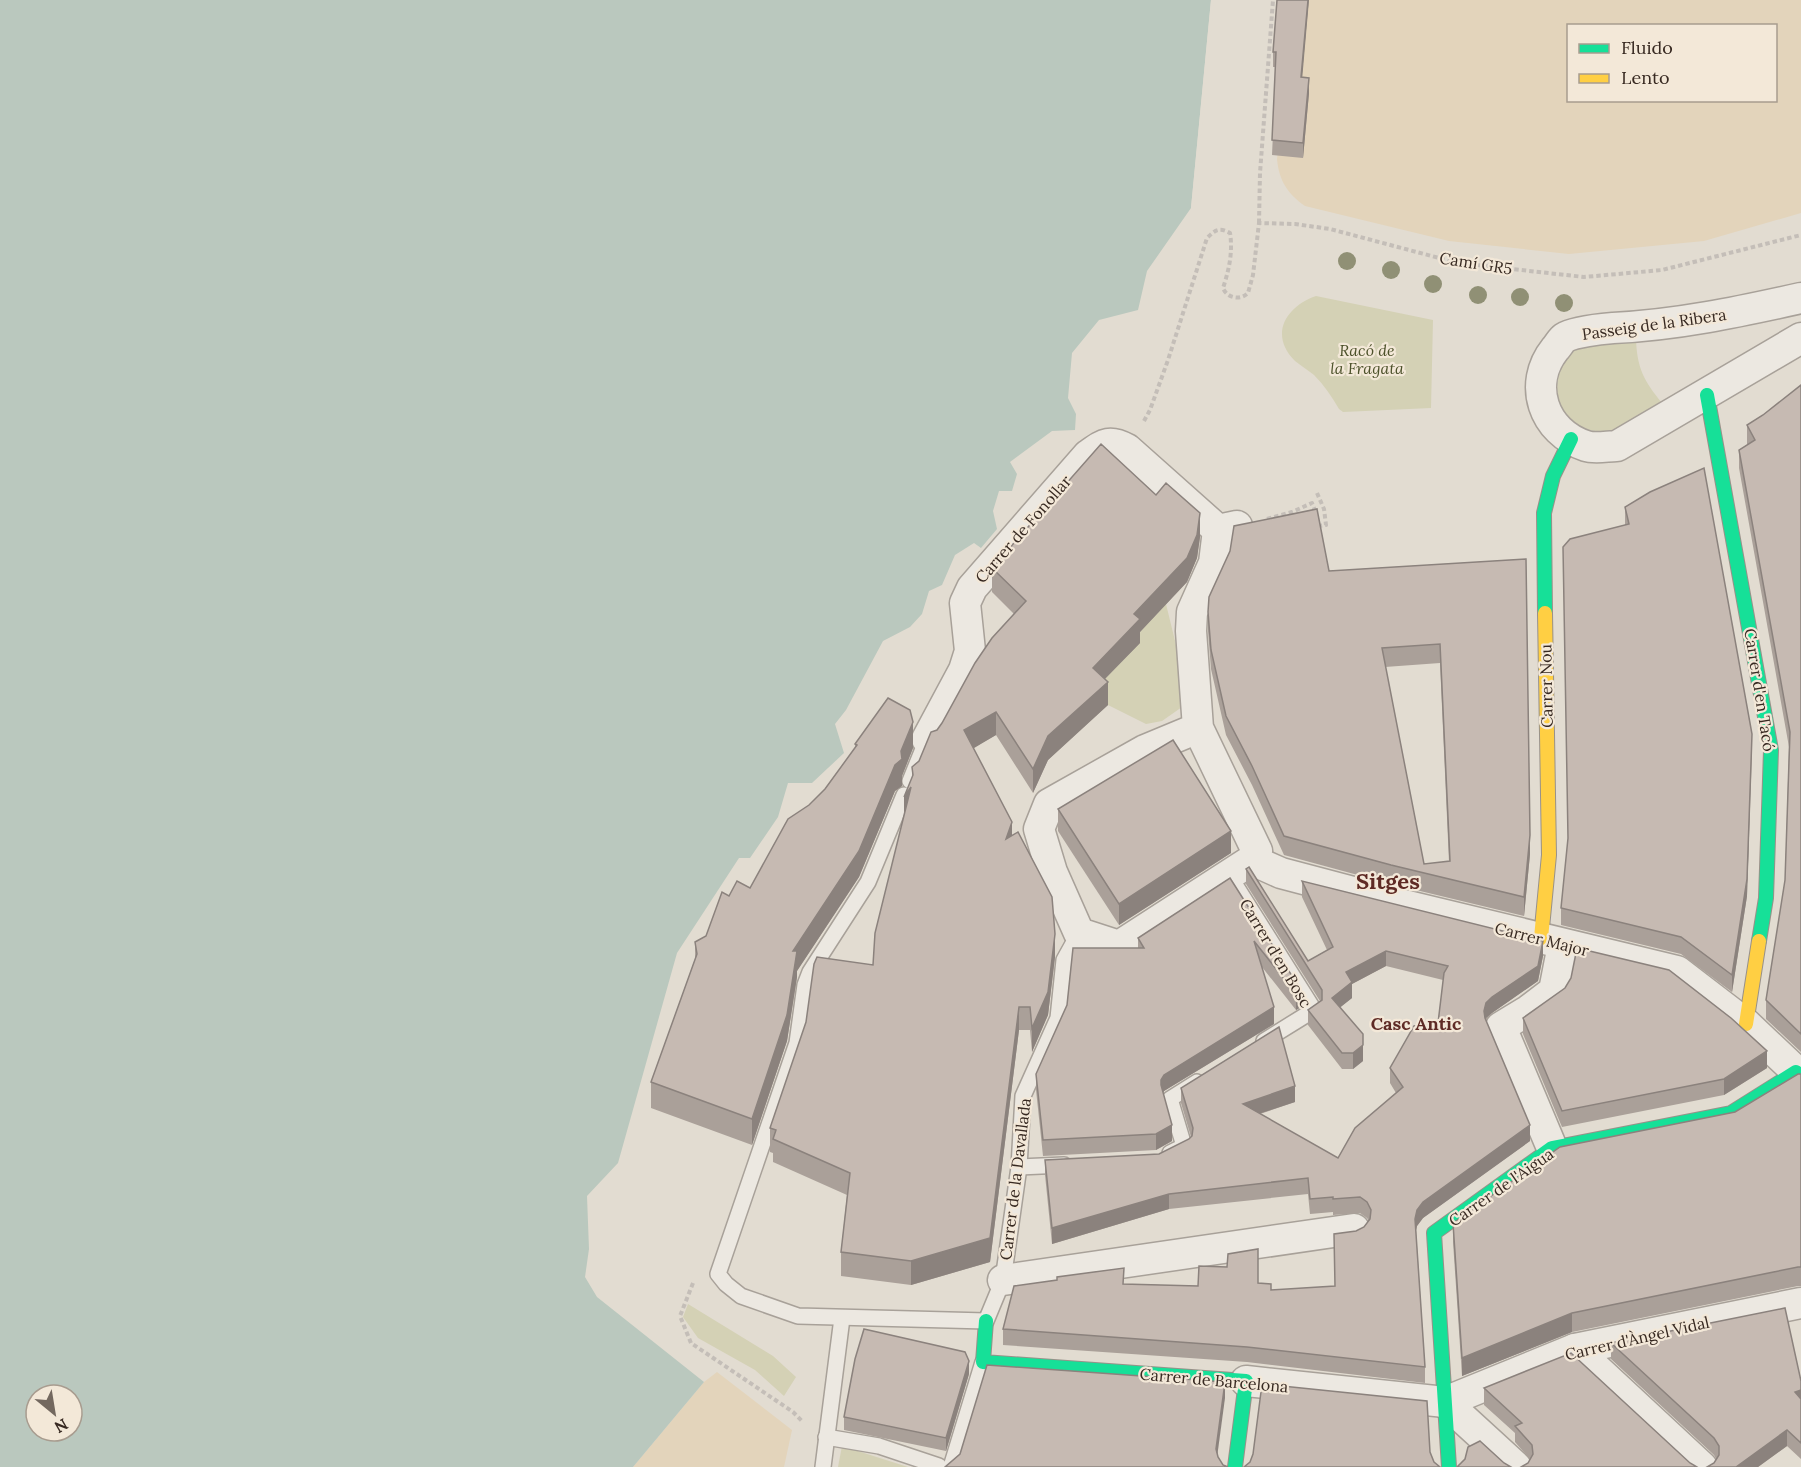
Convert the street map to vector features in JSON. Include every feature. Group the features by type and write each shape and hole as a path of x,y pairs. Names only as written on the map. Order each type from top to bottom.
{"street":[{"name":"Passeig de la Ribera","path":"1571,439 1562,435 1542,406 1539,383 1547,359 1564,337 1598,329 1660,326 1801,298"},
{"path":"1571,439 1588,447 1617,446 1801,338"},
{"name":"Carrer d'en Tacó","path":"1707,395 1772,750 1766,898 1746,1024"},
{"name":"Carrer Nou","path":"1552,942 1544,513 1553,476 1571,439"},
{"name":"Carrer de Fonollar","path":"927,739 964,670 970,651 965,603 972,588 1088,455 1105,444 1116,443 1126,449"},
{"path":"1126,449 1218,530"},
{"path":"1218,530 1249,524"},
{"path":"1198,728 1145,750 1049,804 1039,829 1052,872 1079,933 1119,946 1240,867 1257,851 1198,728 1191,631 1192,612 1214,563 1218,530"},
{"name":"Carrer Major","path":"1240,867 1281,873 1552,942 1677,971 1746,1024 1798,1074"},
{"path":"1552,942 1554,991 1501,1027 1552,1148"},
{"name":"Carrer de l'Aigua","path":"1445,1402 1434,1233 1552,1148 1731,1113 1798,1074"},
{"path":"1003,1280 1354,1229"},
{"name":"Carrer d'Àngel Vidal","path":"1445,1402 1575,1349 1801,1303"},
{"name":"Carrer de la Davallada","path":"982,1362 986,1321"},
{"path":"1575,1349 1702,1467"},
{"name":"Carrer de Barcelona","path":"982,1362 1246,1381 1445,1402"},
{"path":"1235,1467 1246,1381"},
{"path":"1445,1402 1449,1467"},
{"path":"1445,1402 1516,1467"}],"lane":[{"name":"Carrer de Fonollar","path":"718,1274 797,1043 808,976 868,882 927,739"},
{"name":"Carrer d'en Bosc","path":"1240,867 1314,1010 1247,1052"},
{"name":"Carrer de la Davallada","path":"986,1321 1003,1280 1019,1167 1023,1096 1058,1018 1064,960 1079,933"},
{"path":"1159,1160 1184,1146 1170,1099 1208,1075"},
{"path":"1019,1167 1078,1164"},
{"path":"718,1274 741,1296 798,1316 986,1321"},
{"path":"823,1467 843,1318"},
{"path":"826,1437 879,1446 943,1467 982,1362"}],"path":[{"path":"1126,449 1150,410 1207,238 1215,230 1223,229 1230,233 1232,243 1230,266 1223,288 1227,294 1240,298 1248,293 1253,275 1259,223 1260,173 1273,0"},
{"name":"Camí GR5","path":"1259,223 1296,224 1330,230 1458,263 1584,278 1662,270 1801,235"},
{"path":"1249,524 1292,512 1312,503 1318,527 1326,525 1324,509 1317,493"},
{"path":"718,1274 698,1273 687,1295 680,1316 691,1343 793,1412 809,1429"}],"green space":[{"name":"Racó de la Fragata","path":"1316,296 1433,320 1431,408 1343,412 1339,409 1318,379 1295,361 1283,341 1284,322 1289,314"},
{"path":"1636,339 1643,374 1650,388 1662,403 1612,430 1591,430 1580,426 1564,410 1557,388 1558,376 1570,353 1586,343"},
{"path":"1166,604 1187,690 1182,707 1162,721 1146,724 1108,705 1093,691 1139,643 1134,638"},
{"path":"688,1304 773,1356 796,1377 784,1396 755,1370 698,1338 683,1317"},
{"path":"842,1446 908,1467 838,1467"}],"sand":[{"path":"1300,0 1801,0 1801,213 1704,241 1569,254 1449,241 1305,206 1285,186 1277,159"},
{"path":"717,1372 792,1430 784,1467 633,1467 704,1382"}],"shaded area":[{"path":"0,0 1211,0 1191,208 1147,271 1138,310 1099,320 1072,353 1068,398 1076,414 1075,430 1052,431 1010,462 1017,474 1012,491 999,491 993,511 997,529 981,548 974,543 955,555 942,585 929,591 922,614 910,627 883,641 846,710 835,724 844,753 812,783 788,783 778,817 750,858 739,858 677,953 618,1163 587,1196 589,1249 585,1277 597,1297 704,1382 633,1467 0,1467"}],"pier":[{"path":"1211,0 1214,0 1194,208 1191,208"}],"building":[{"path":"1277,0 1308,0 1301,77 1309,78 1303,143 1272,140 1276,52 1273,52"},
{"path":"1801,385 1801,1034 1766,1000 1785,880 1790,732 1739,450 1755,440 1747,425"},
{"path":"1101,444 1156,495 1166,483 1200,513 1197,535 1187,558 1134,614 1140,619 1093,668 1108,682 1048,736 1033,769 996,712 964,730 1012,822 1006,839 1018,832 1052,897 1055,934 1048,992 1032,1028 1030,1007 1019,1007 990,1238 911,1261 841,1252 850,1173 773,1139 776,1130 770,1128 806,1022 814,964 817,957 873,965 875,933 911,787 904,797 913,775 912,767 919,761 931,732 937,730 942,723 975,663 992,638 1026,601 992,568"},
{"path":"1704,468 1752,734 1747,879 1732,975 1681,937 1561,908 1568,838 1563,547 1570,539 1629,524 1625,507 1650,492"},
{"path":"1317,509 1329,571 1526,559 1530,835 1524,897 1284,836 1226,716 1211,650 1209,597 1230,551 1234,526","holes":["1440,644 1450,861 1424,864 1382,648"]},
{"path":"888,698 910,710 913,722 901,751 902,759 895,765 859,851 793,951 797,951 787,1015 752,1119 651,1082 697,954 695,942 706,936 722,892 729,896 737,881 750,888 788,819 809,805 825,789"},
{"path":"1173,740 1231,831 1119,904 1058,809"},
{"path":"1249,867 1308,961 1333,947 1302,881 1543,941 1538,966 1492,997 1486,1003 1484,1011 1530,1125 1423,1202 1417,1210 1415,1219 1425,1367 1247,1347 1003,1329 1014,1286 1057,1280 1057,1277 1124,1268 1123,1284 1198,1286 1199,1266 1227,1267 1228,1254 1258,1249 1258,1283 1271,1284 1271,1290 1335,1286 1334,1234 1356,1231 1364,1227 1370,1219 1371,1210 1367,1202 1360,1197 1310,1199 1308,1178 1169,1194 1052,1228 1045,1160 1159,1154 1189,1139 1193,1128 1181,1088 1279,1027 1295,1086 1243,1104 1338,1158 1355,1128 1403,1087 1390,1068 1414,1026 1438,1023 1444,973 1448,966 1386,951 1346,972 1352,982 1332,998 1363,1034 1363,1045 1353,1053 1342,1053 1308,1010 1322,1000 1322,990 1246,869"},
{"path":"1230,878 1301,990 1296,994 1254,941 1274,1007 1164,1075 1161,1085 1172,1125 1156,1134 1043,1140 1036,1074 1067,1005 1073,948 1144,948 1138,938"},
{"path":"1577,948 1669,970 1731,1018 1767,1051 1724,1079 1562,1111 1523,1018 1565,988 1571,978"},
{"path":"1801,1074 1801,1267 1572,1313 1462,1358 1453,1223 1560,1147 1735,1112"},
{"path":"1785,1308 1801,1381 1801,1390 1795,1392 1801,1399 1801,1443 1787,1430 1736,1467 1707,1467 1714,1463 1719,1455 1719,1446 1714,1438 1611,1343"},
{"path":"864,1329 965,1352 969,1361 946,1438 844,1417 855,1359"},
{"path":"1571,1353 1697,1467 1521,1467 1528,1463 1533,1454 1532,1445 1515,1426 1522,1423 1484,1388"},
{"path":"987,1365 1225,1382 1216,1449 1223,1465 1228,1467 945,1467 960,1454"},
{"path":"1262,1384 1427,1401 1430,1452 1434,1462 1440,1467 1244,1467 1250,1462 1253,1454"},
{"path":"1480,1441 1511,1467 1457,1467 1465,1459 1468,1447"}],"traffic: fast":[{"path":"1707,395 1771,750 1766,898 1759,941"},
{"path":"1545,613 1544,513 1553,476 1571,439"},
{"path":"1449,1467 1434,1233 1552,1148 1731,1113 1796,1072"},
{"path":"986,1321 983,1362 1246,1381 1235,1467"}],"traffic: slow":[{"path":"1541,938 1549,855 1545,613"},
{"path":"1746,1024 1759,941"}],"district":[{"name":"Sitges","path":"1388,881"},
{"name":"Casc Antic","path":"1416,1023"}]}
